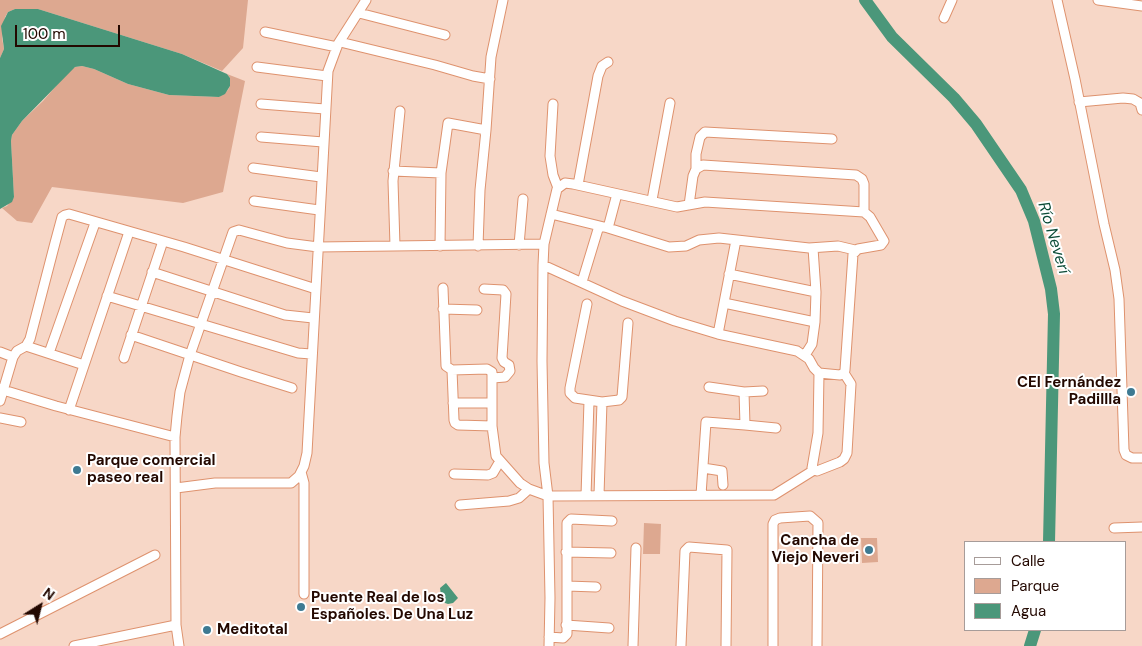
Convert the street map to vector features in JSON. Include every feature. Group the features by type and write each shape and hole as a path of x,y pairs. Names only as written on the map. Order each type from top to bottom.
{"street":[{"path":"176,488 215,483 292,483 301,472 307,453 327,76 329,64 338,44 366,0"},
{"path":"478,246 480,190 491,57 503,0"},
{"path":"944,18 952,0"},
{"path":"1057,0 1115,270 1118,299 1124,450 1126,455 1132,458 1142,458"},
{"path":"1098,0 1142,6"},
{"path":"359,13 445,35"},
{"path":"264,32 338,44 490,79"},
{"path":"578,185 598,76 602,66 608,62"},
{"path":"258,67 327,76"},
{"path":"1079,102 1123,98 1133,99 1140,103 1142,110"},
{"path":"652,200 670,103"},
{"path":"262,104 325,109"},
{"path":"553,104 550,156 553,175 558,188"},
{"path":"395,246 392,200 393,171 400,111"},
{"path":"440,246 441,173 448,123 486,130"},
{"path":"690,205 690,192 696,169 696,154 700,137 705,132 832,139"},
{"path":"261,138 323,142"},
{"path":"696,169 703,164 856,175 862,179 864,184 864,212"},
{"path":"253,168 321,177"},
{"path":"393,171 441,173"},
{"path":"551,214 669,246 686,246 699,240 712,238 813,248 838,246 855,250 881,245 884,242 870,217 864,212 705,202 677,207 578,185 565,183 558,188 555,192 544,244 543,265 542,361 544,463 548,496 549,641 565,637 568,520 612,521"},
{"path":"582,282 617,194"},
{"path":"518,245 523,199"},
{"path":"254,201 319,210"},
{"path":"0,401 13,357 17,351 26,346 30,339 62,217 67,214 163,241 316,289"},
{"path":"49,353 95,223"},
{"path":"179,646 176,625 175,437 180,392 190,355 232,234 237,230 287,243 318,247 544,244"},
{"path":"69,410 129,232"},
{"path":"718,334 736,240"},
{"path":"124,358 163,241"},
{"path":"805,355 812,344 815,322 816,292 813,248"},
{"path":"443,288 444,363 452,370 487,369 492,372 492,426 496,456 520,483 529,489 548,496 774,495 814,470 824,470 840,462 846,456 850,384 844,373 851,263 855,250"},
{"path":"543,265 622,301 666,318 718,334 793,350 805,355 819,373 818,433 812,468 814,470"},
{"path":"152,272 285,315 313,318"},
{"path":"730,274 816,292"},
{"path":"484,289 503,290 506,294 502,358 509,366 510,371 505,377 493,378"},
{"path":"107,296 298,353 311,354"},
{"path":"724,303 815,322"},
{"path":"587,304 570,388 570,393 574,398 602,402 619,400 622,397 628,323"},
{"path":"443,309 477,310"},
{"path":"131,335 292,388"},
{"path":"26,346 84,365"},
{"path":"0,352 13,357"},
{"path":"452,370 454,420 458,426 492,426"},
{"path":"819,373 840,375 844,373"},
{"path":"709,386 744,392 763,391"},
{"path":"2,389 69,410 175,437"},
{"path":"744,392 745,425"},
{"path":"586,496 588,401"},
{"path":"599,496 602,402"},
{"path":"453,403 492,403"},
{"path":"0,418 21,422"},
{"path":"701,495 706,422 776,428"},
{"path":"454,474 488,475 493,473 500,461"},
{"path":"703,468 722,471 723,485"},
{"path":"301,472 304,483 304,594"},
{"path":"460,505 509,501 519,498 529,489"},
{"path":"773,646 773,524 775,520 780,518 810,516 818,523 817,646"},
{"path":"1114,528 1142,527"},
{"path":"681,646 685,551 689,547 727,550 726,646"},
{"path":"633,646 636,548"},
{"path":"566,552 611,553"},
{"path":"0,634 155,555"},
{"path":"567,586 596,587"},
{"path":"74,646 176,625"},
{"path":"566,626 609,628"}],"green space":[{"path":"0,0 248,0 243,48 222,71 182,54 38,9 15,9 8,12 5,17 2,38 4,49 0,58"},
{"path":"82,66 94,69 128,84 169,95 219,97 230,86 230,78 227,74 245,81 223,192 183,203 52,187 32,223 17,221 2,208 7,206 14,197 12,135 22,121 43,101 70,70"},
{"path":"644,523 661,524 660,554 643,554"},
{"name":"Cancha de Viejo Neveri","path":"861,538 877,538 878,562 862,563"}],"water":[{"path":"15,9 38,9 182,54 227,74 230,78 230,86 225,94 219,97 169,95 128,84 94,69 82,66 75,67 22,121 12,135 14,197 12,202 0,209 0,58 4,49 1,26 8,12"},
{"path":"446,583 458,598 453,603 442,602 440,588"}],"waterway":[{"name":"Río Neverí","path":"865,0 892,37 954,98 976,124 1021,190 1034,221 1051,289 1054,314 1049,541"},
{"name":"Río Neverí","path":"1030,646 1035,631"}],"place":[{"name":"CEI Fernández Padillla","path":"1131,392"},
{"name":"Parque comercial paseo real","path":"77,470"},
{"name":"Cancha de Viejo Neveri","path":"869,550"},
{"name":"Puente Real de los Españoles. De Una Luz","path":"301,607"},
{"name":"Meditotal","path":"207,630"}]}
